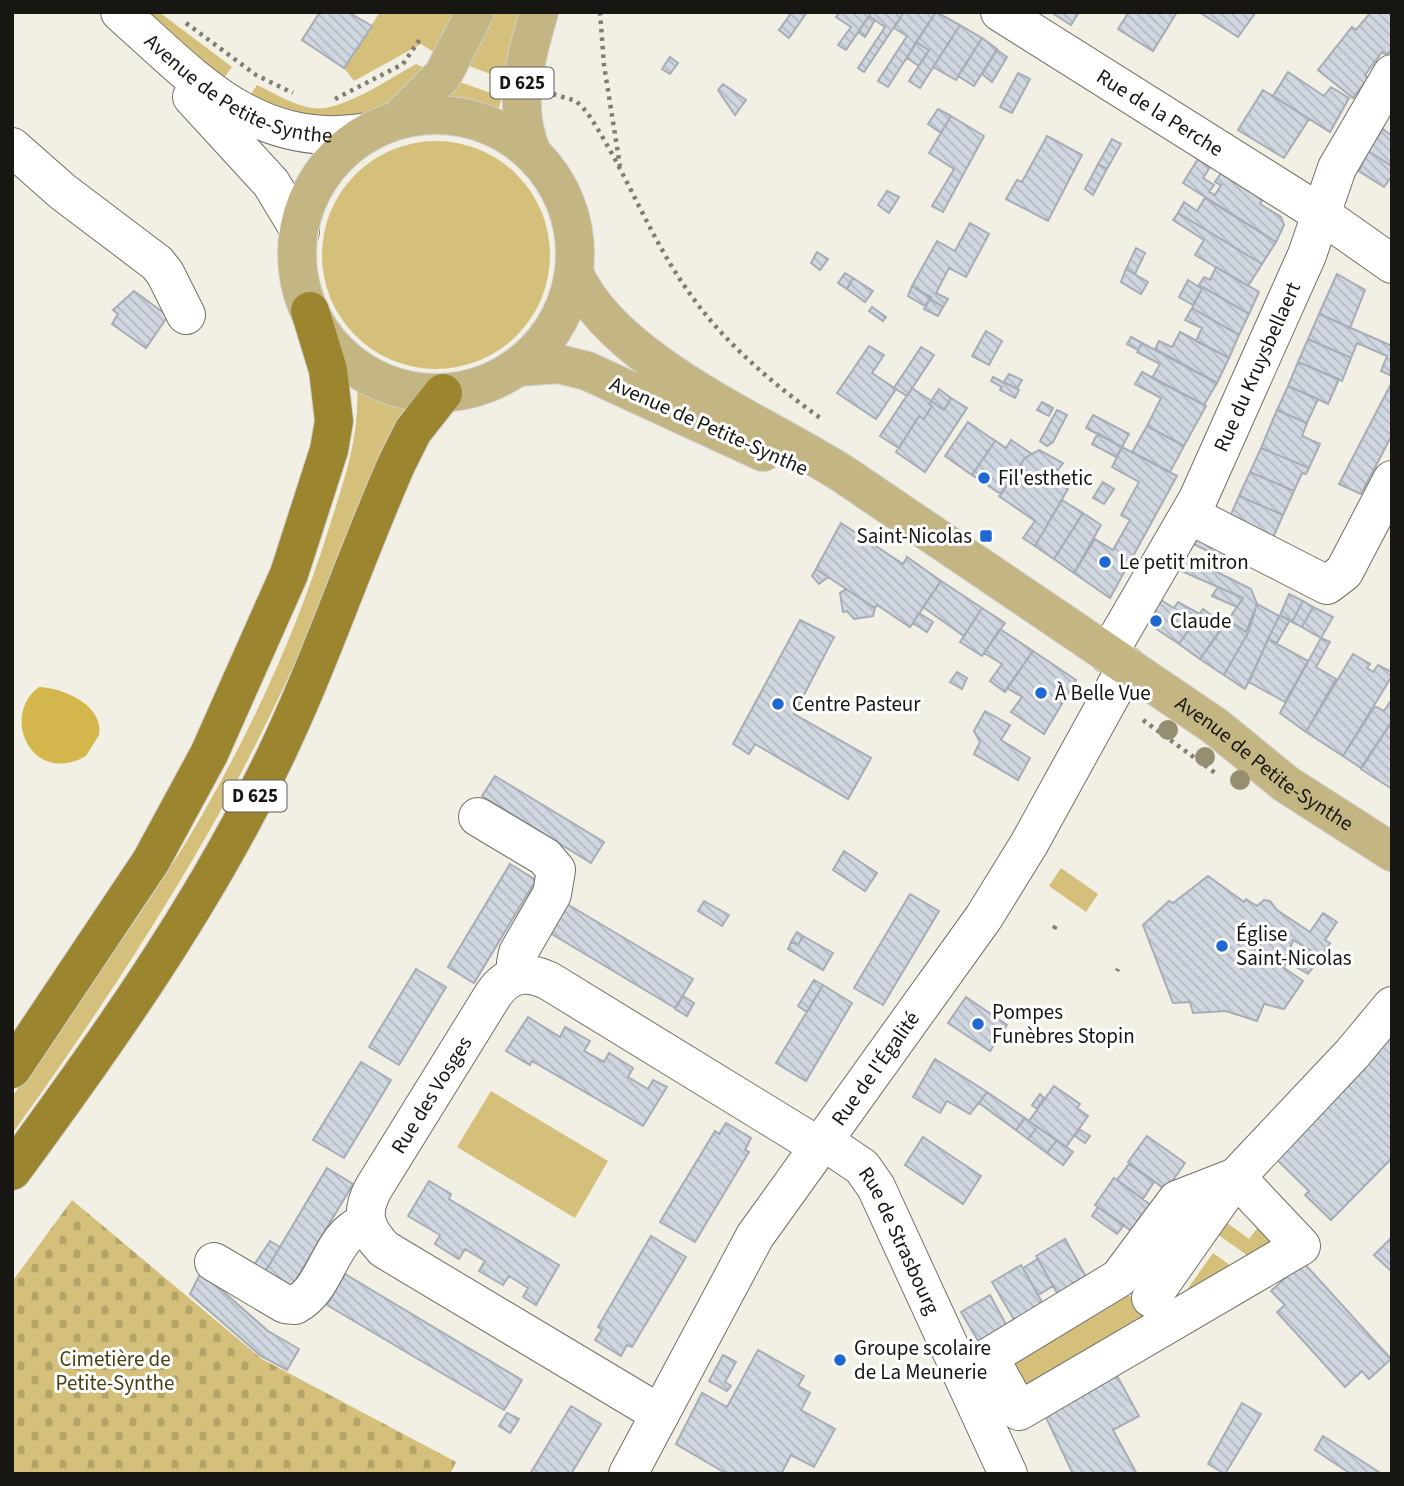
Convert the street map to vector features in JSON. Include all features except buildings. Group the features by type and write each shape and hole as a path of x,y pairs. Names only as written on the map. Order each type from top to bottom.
{"highway":[{"name":"D 625","path":"12,1069 122,908 163,840 237,696 298,551 329,450 334,421 328,370 310,311"},
{"name":"D 625","path":"12,1171 157,961 234,835 288,728 400,456 422,417 443,393"}],"main road":[{"path":"383,126 431,115 465,118 505,133 532,153 554,181 569,212 575,238 574,273 565,306 538,349 518,367 488,383 443,393 407,390 364,372 337,350 310,311 298,266 300,231 305,209 320,178 341,152 428,94 449,67 475,12"},
{"name":"D 625","path":"532,153 521,113 521,88 539,12"},
{"name":"Avenue de Petite-Synthe","path":"574,273 597,313 655,361 707,396 801,447 1215,726 1286,784 1392,852"},
{"name":"Avenue de Petite-Synthe","path":"518,367 559,364 587,371 895,510"}],"street":[{"name":"Avenue de Petite-Synthe","path":"118,12 211,90 268,126 310,136 339,137 383,126"},
{"name":"Avenue de Petite-Synthe","path":"118,12 266,177 286,204 300,231"},
{"name":"Rue de la Perche","path":"1000,12 1321,214 1392,264"},
{"name":"Rue du Kruysbellaert","path":"1117,660 1190,515 1307,255 1345,152 1392,74"},
{"path":"12,147 63,192 157,263 166,273 186,315"},
{"path":"1190,515 1327,585 1344,572 1392,480"},
{"name":"Rue de l'Égalité","path":"628,1474 744,1253 984,917 1029,844 1117,660"},
{"path":"478,817 545,857 556,870 552,894 518,953 516,963 520,974 549,981 820,1143"},
{"name":"Rue des Vosges","path":"365,1223 366,1206 373,1189 479,1018 499,986 520,974"},
{"path":"1166,1308 1236,1177 1352,1054 1392,1006"},
{"name":"Rue de Strasbourg","path":"820,1143 856,1162 873,1181 987,1389 1008,1474"},
{"path":"1236,1177 1301,1246 1166,1308 1018,1411 987,1389 989,1357 1119,1278 1177,1200 1236,1177"},
{"path":"214,1262 285,1304 295,1306 309,1294 345,1235 365,1223 384,1248 660,1414"},
{"path":"1119,1278 1166,1308"}],"path":[{"path":"600,12 604,65 621,170"},
{"path":"183,21 256,75 300,96"},
{"path":"332,100 403,64 414,49 449,67"},
{"path":"521,88 576,102 592,120 668,259 709,318 757,366 824,421"}],"green space":[{"path":"144,12 159,12 232,67 220,83"},
{"path":"380,12 455,12 435,53 421,44 354,81 344,68"},
{"path":"493,12 522,12 504,79 469,66"},
{"path":"416,64 427,69 392,102 342,125 247,100 257,85 298,104 324,108 351,100"},
{"path":"460,82 502,97 498,111 471,100 447,98"},
{"path":"425,141 447,141 480,149 517,174 542,211 550,255 542,299 517,336 480,361 447,369 425,369 382,356 348,328 330,299 322,266 322,244 335,201 363,167 392,149"},
{"path":"357,387 380,401 410,408 306,639 240,775 188,868 103,1003 12,1134 12,1097 170,868 212,798 268,687 301,610 345,478 356,425"},
{"path":"1061,868 1098,894 1086,912 1049,886"},
{"path":"491,1091 608,1161 575,1218 457,1147"},
{"name":"Cimetière de Petite-Synthe","path":"72,1200 262,1359 456,1462 450,1474 12,1474 12,1282"},
{"path":"1219,1217 1249,1239 1258,1227 1283,1245 1254,1260 1210,1229"},
{"path":"1213,1253 1238,1271 1179,1301"},
{"path":"1121,1290 1160,1317 1030,1393 1008,1356"}],"shaded area":[{"path":"39,687 59,691 80,700 95,715 99,724 99,735 86,756 67,763 50,762 37,755 27,744 22,729 22,714 28,699"}],"place":[{"name":"Fil'esthetic","path":"984,478"},
{"name":"Saint-Nicolas","path":"986,536"},
{"name":"Le petit mitron","path":"1105,562"},
{"name":"Claude","path":"1156,621"},
{"name":"À Belle Vue","path":"1041,693"},
{"name":"Centre Pasteur","path":"778,704"},
{"name":"Église Saint-Nicolas","path":"1222,946"},
{"name":"Pompes Funèbres Stopin","path":"978,1024"},
{"name":"Groupe scolaire de La Meunerie","path":"840,1360"}]}
